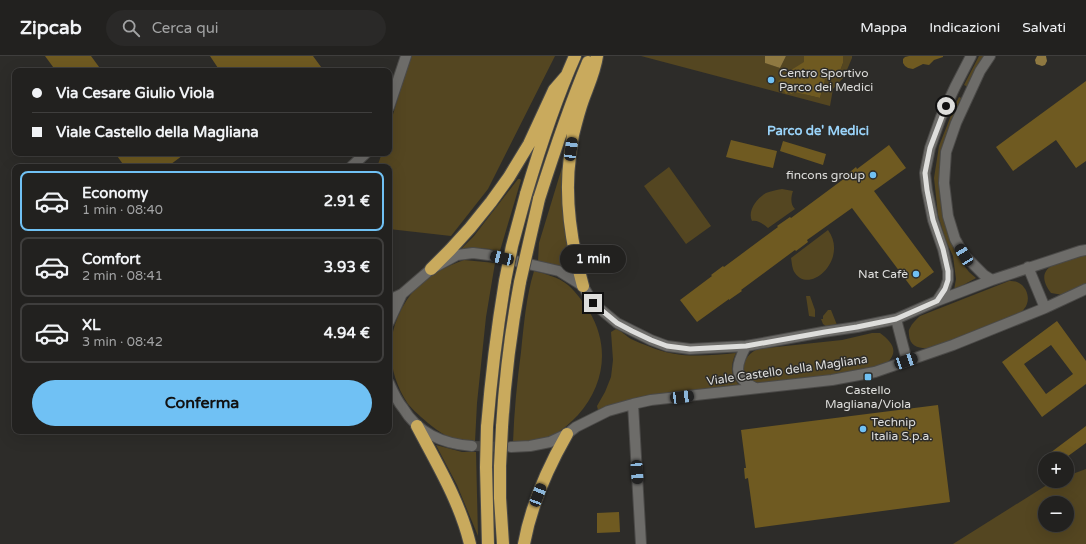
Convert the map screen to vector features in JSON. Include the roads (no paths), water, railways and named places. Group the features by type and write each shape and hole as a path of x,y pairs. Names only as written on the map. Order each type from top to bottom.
{"highway":[{"path":"488,544 486,467 487,427 490,386 505,281 512,246 526,194 541,146 575,56"},
{"path":"503,544 500,498 502,427 511,334 520,282 539,199 555,148 591,56"},
{"path":"583,286 576,261 572,238 568,207 568,173 573,137 583,100 592,75 596,56"},
{"path":"431,269 470,228 509,177 529,144 554,90 567,75"},
{"path":"417,426 455,498 466,527 470,544"},
{"path":"524,544 532,509 543,482 553,460 572,430"}],"street":[{"path":"392,98 406,56"},
{"path":"937,301 945,289 948,280 948,271 943,249 933,220 925,173 932,141 941,117 971,56"},
{"path":"990,56 980,71 956,123 946,152 944,183 948,216 955,239 964,255 984,275 992,280"},
{"path":"955,87 970,94"},
{"path":"354,164 363,156"},
{"path":"392,299 402,294 431,269 457,255 473,253 489,255 559,271 583,286 593,303 617,323 651,340 667,346 690,349 746,346 896,319 937,301 992,280 1028,267 1086,250"},
{"path":"1028,267 1045,308"},
{"name":"Viale Castello della Magliana","path":"511,447 530,446 550,442 608,411 651,400 832,380 875,372 953,345 1045,308 1086,289"},
{"path":"392,316 402,294"},
{"path":"896,319 906,361"},
{"path":"746,346 739,359 737,369 741,378 746,384 755,388"},
{"path":"392,389 403,409"},
{"path":"392,397 417,426 436,439 460,445 472,446"},
{"path":"633,404 641,544"}],"tunnel":[{"path":"472,446 508,447"}],"place":[{"name":"Centro Sportivo Parco dei Medici","path":"771,80"},
{"name":"fincons group","path":"873,175"},
{"name":"Nat Cafè","path":"916,274"},
{"name":"Castello Magliana/Viola","path":"868,377"},
{"name":"Technip Italia S.p.a.","path":"863,429"}],"district":[{"name":"Parco de' Medici","path":"818,131"}]}
